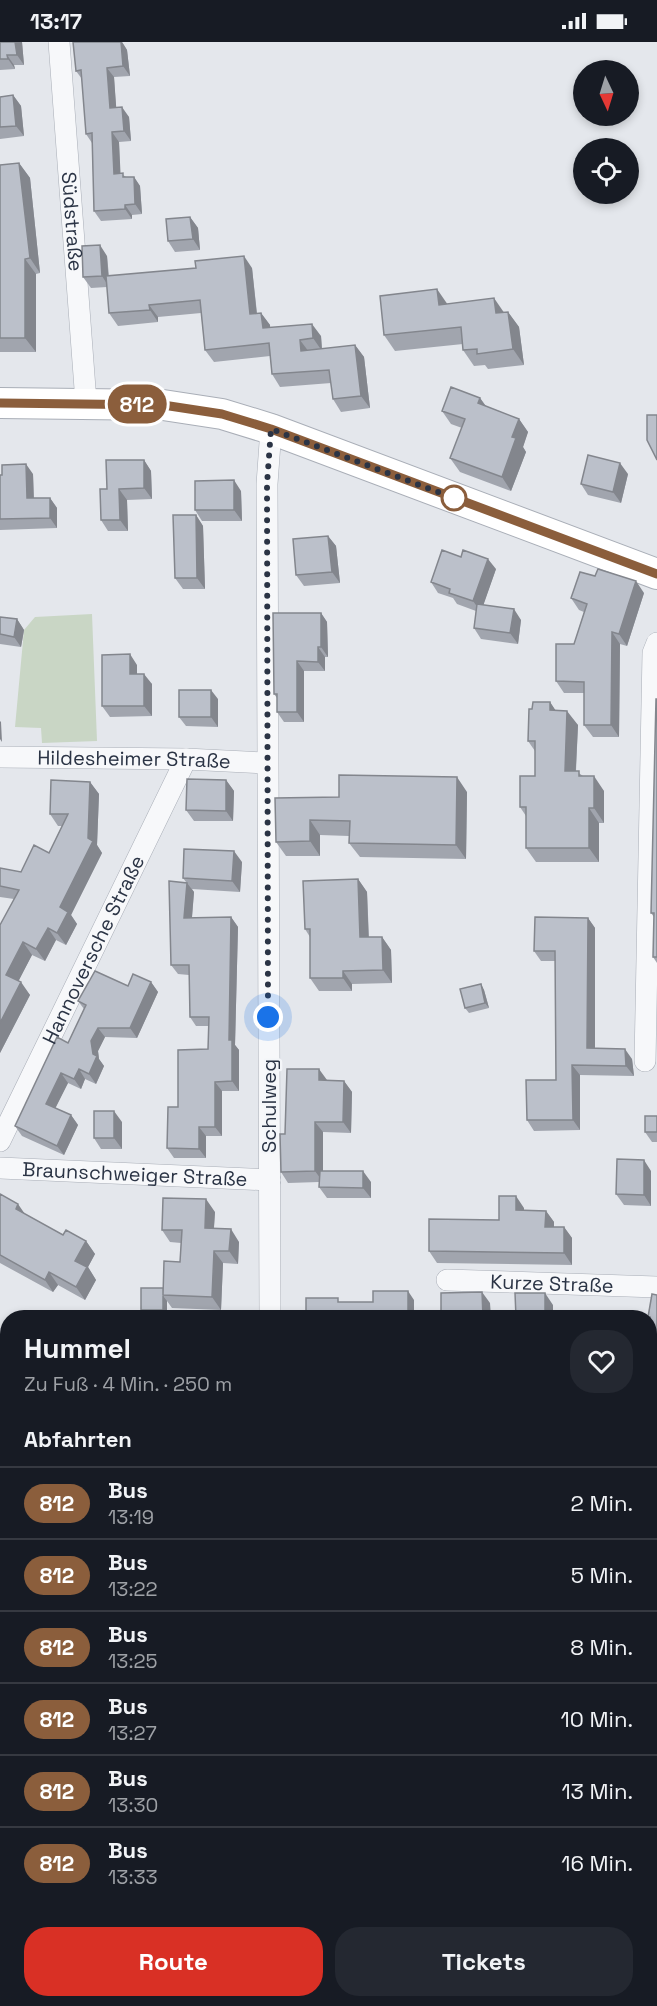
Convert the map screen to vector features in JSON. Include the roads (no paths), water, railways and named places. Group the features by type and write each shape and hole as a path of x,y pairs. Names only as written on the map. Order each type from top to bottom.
{"main road":[{"path":"0,403 86,402 163,405 222,414 271,429 657,574"}],"street":[{"name":"Südstraße","path":"59,42 86,402"},
{"name":"Schulweg","path":"270,1310 267,484 271,429"},
{"path":"645,1061 653,652 657,643"},
{"name":"Hildesheimer Straße","path":"0,757 267,762"},
{"name":"Hannoversche Straße","path":"0,1141 186,759"},
{"name":"Braunschweiger Straße","path":"0,1168 270,1180"},
{"name":"Kurze Straße","path":"447,1280 657,1287"}]}
